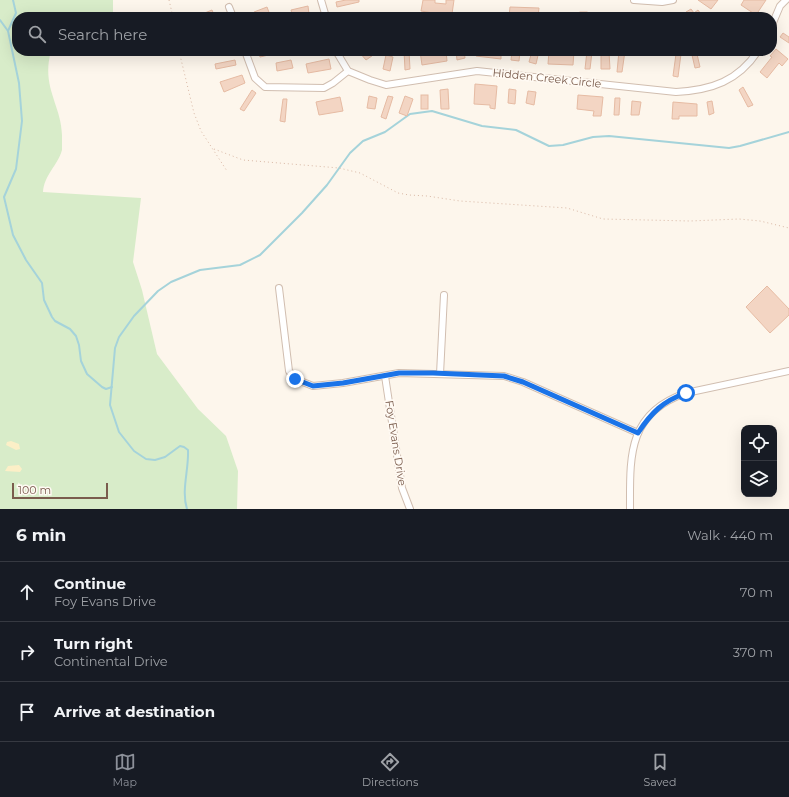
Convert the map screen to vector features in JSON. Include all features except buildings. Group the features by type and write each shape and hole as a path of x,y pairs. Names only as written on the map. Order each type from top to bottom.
{"street":[{"path":"321,0 325,12"},
{"path":"634,0 662,2 673,0"},
{"path":"777,13 780,6 786,0"},
{"path":"229,7 231,12"},
{"path":"248,56 255,78 265,88 324,88 348,71 339,56"},
{"name":"Hidden Creek Circle","path":"348,71 386,85 477,71 676,92 711,87 737,76 754,56"},
{"path":"279,288 289,371 295,379 313,386 343,383 399,373 504,376 523,382 638,433"},
{"path":"440,374 444,294"},
{"path":"630,509 632,450 638,433 653,412 672,398 686,393 789,372"},
{"name":"Foy Evans Drive","path":"385,376 402,488 410,509"}],"path":[{"path":"170,0 172,12"},
{"path":"180,56 194,113 201,132 214,149 226,172"},
{"path":"214,149 243,160 339,168 360,173 398,193 409,195 460,201 567,208 603,219 690,221 739,219 760,221 789,228"}],"green space":[{"path":"0,0 113,0 113,12 12,12 12,56 50,56 48,75 52,95 61,124 62,150 48,175 43,192 141,198 133,262 142,290 157,354 198,409 226,436 238,471 237,509 0,509"}],"sand":[{"path":"11,441 19,444 20,449 16,450 6,445 7,442"},
{"path":"19,465 22,469 20,472 5,471 8,466"}],"waterway":[{"path":"13,0 16,12"},
{"path":"0,20 8,31"},
{"path":"12,22 8,31 12,50"},
{"path":"13,56 19,83 22,121 16,169 4,197 13,235 26,260 42,283 44,300 52,317 55,321 70,329 76,336 81,361 87,374 102,387 106,389 112,387"},
{"path":"187,509 185,502 185,487 188,450 180,446 165,457 155,460 146,459 134,451 119,432 110,405 115,348 119,337 134,316 158,291 171,282 200,270 240,265 260,255 302,213 327,185 350,153 363,141 385,132 410,114 432,111 482,126 516,130 549,146 563,145 593,137 609,136 729,148 789,132"}],"route":[{"path":"295,379 313,386 343,383 399,373 504,376 523,382 638,433 644,422 659,405 686,393"}]}
